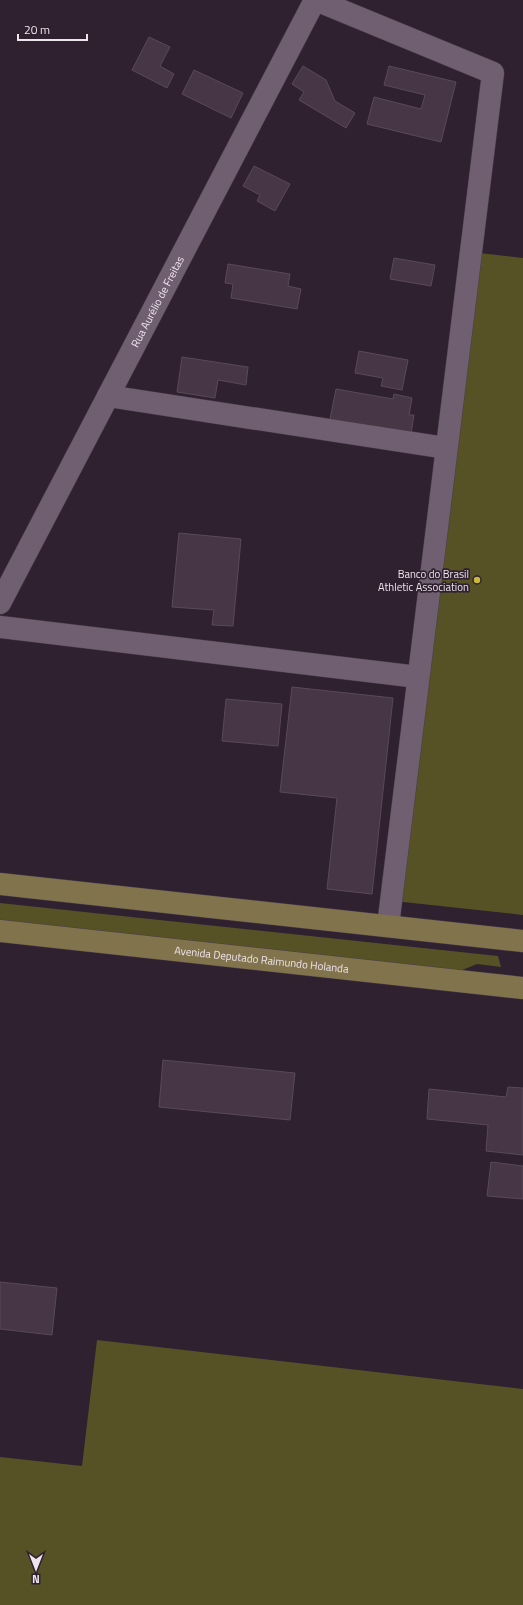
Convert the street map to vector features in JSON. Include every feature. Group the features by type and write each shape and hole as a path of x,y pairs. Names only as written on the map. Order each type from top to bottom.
{"main road":[{"path":"0,884 523,940"},
{"name":"Avenida Deputado Raimundo Holanda","path":"0,931 523,988"}],"street":[{"name":"Rua Aurélio de Freitas","path":"0,603 315,0"},
{"path":"315,0 493,73 388,926"},
{"path":"108,396 446,448"},
{"path":"0,627 418,678"}],"shaded area":[{"name":"Banco do Brasil Athletic Association","path":"471,252 523,258 523,915 394,901"},
{"path":"0,903 498,956 501,967 477,964 460,971 0,922"},
{"path":"97,1340 523,1389 523,1605 0,1605 0,1457 82,1466"}],"building":[{"path":"149,37 170,47 160,66 174,74 167,88 132,70"},
{"path":"303,66 326,80 335,101 355,113 346,128 299,100 304,92 292,84"},
{"path":"389,66 456,82 441,142 367,124 374,97 421,109 425,95 384,85"},
{"path":"194,70 243,93 231,118 182,94"},
{"path":"254,166 290,184 275,211 257,201 260,195 243,186"},
{"path":"394,258 435,265 431,286 390,279"},
{"path":"228,264 290,274 288,286 301,289 297,309 231,298 233,284 225,283"},
{"path":"359,351 408,360 402,390 381,386 383,378 355,373"},
{"path":"182,357 248,367 246,385 218,380 215,398 177,392"},
{"path":"336,389 393,399 394,394 412,398 409,415 414,415 411,434 330,419"},
{"path":"179,533 241,539 233,626 212,625 214,610 172,607"},
{"path":"292,687 393,698 372,894 327,889 337,798 280,792"},
{"path":"226,699 282,704 278,746 222,741"},
{"path":"163,1060 295,1073 290,1120 159,1107"},
{"path":"508,1087 523,1088 523,1155 486,1151 488,1125 427,1119 429,1089 506,1097"},
{"path":"491,1162 523,1166 523,1199 487,1196"},
{"path":"0,1282 57,1288 52,1335 0,1329"}],"place":[{"name":"Banco do Brasil Athletic Association","path":"477,580"}]}
